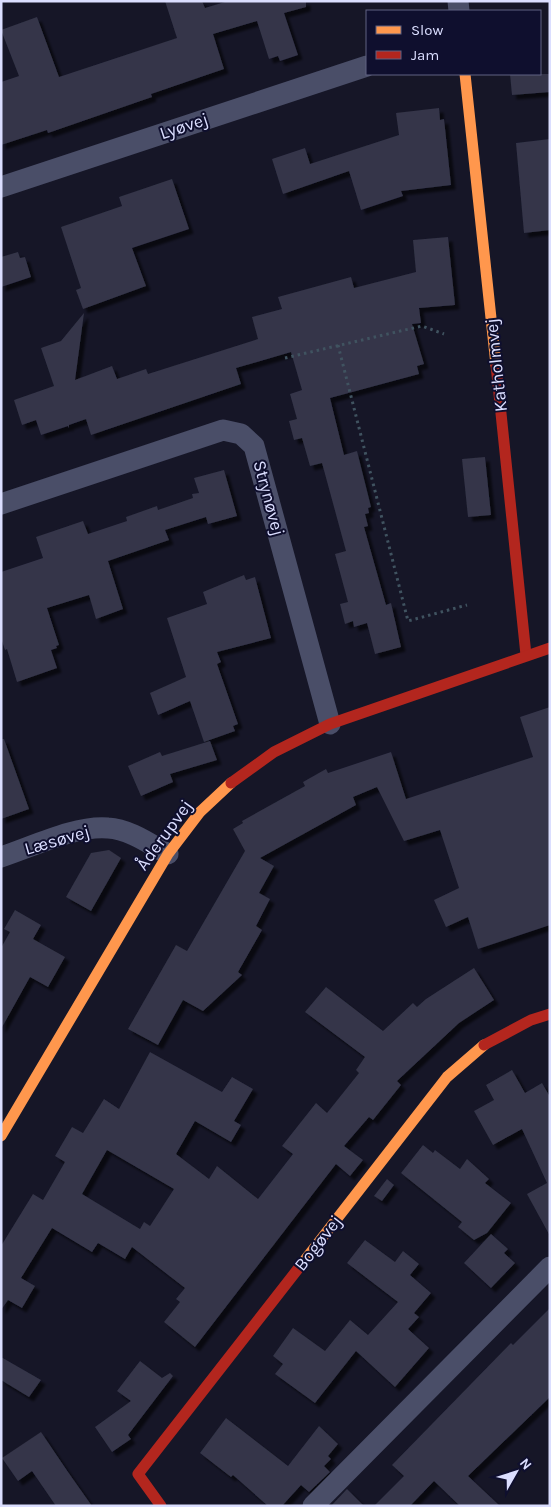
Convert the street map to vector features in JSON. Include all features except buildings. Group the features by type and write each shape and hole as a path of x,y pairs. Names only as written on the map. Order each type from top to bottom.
{"street":[{"name":"Lyøvej","path":"1,186 366,66"},
{"name":"Katholmvej","path":"465,75 526,655"},
{"name":"Strynøvej","path":"1,504 223,430 241,434 254,446 330,724"},
{"name":"Åderupvej","path":"1,1136 168,854 200,812 234,780 274,752 330,724 550,648"},
{"name":"Læsøvej","path":"1,857 86,828 110,828 132,835 168,854"},
{"name":"Bogøvej","path":"160,1506 138,1474 447,1077 480,1047 531,1020 550,1014"},
{"path":"313,1506 550,1267"}],"path":[{"path":"285,358 422,326 444,334"},
{"path":"338,345 408,621 467,605"}],"traffic: slow":[{"path":"465,75 496,365"},
{"path":"1,1136 168,854 200,812 231,783"},
{"path":"301,1265 447,1077 484,1045"}],"traffic: jam":[{"path":"496,365 526,655"},
{"path":"231,783 274,752 330,724 550,648"},
{"path":"484,1045 531,1020 550,1014"},
{"path":"161,1506 138,1474 301,1265"}]}
